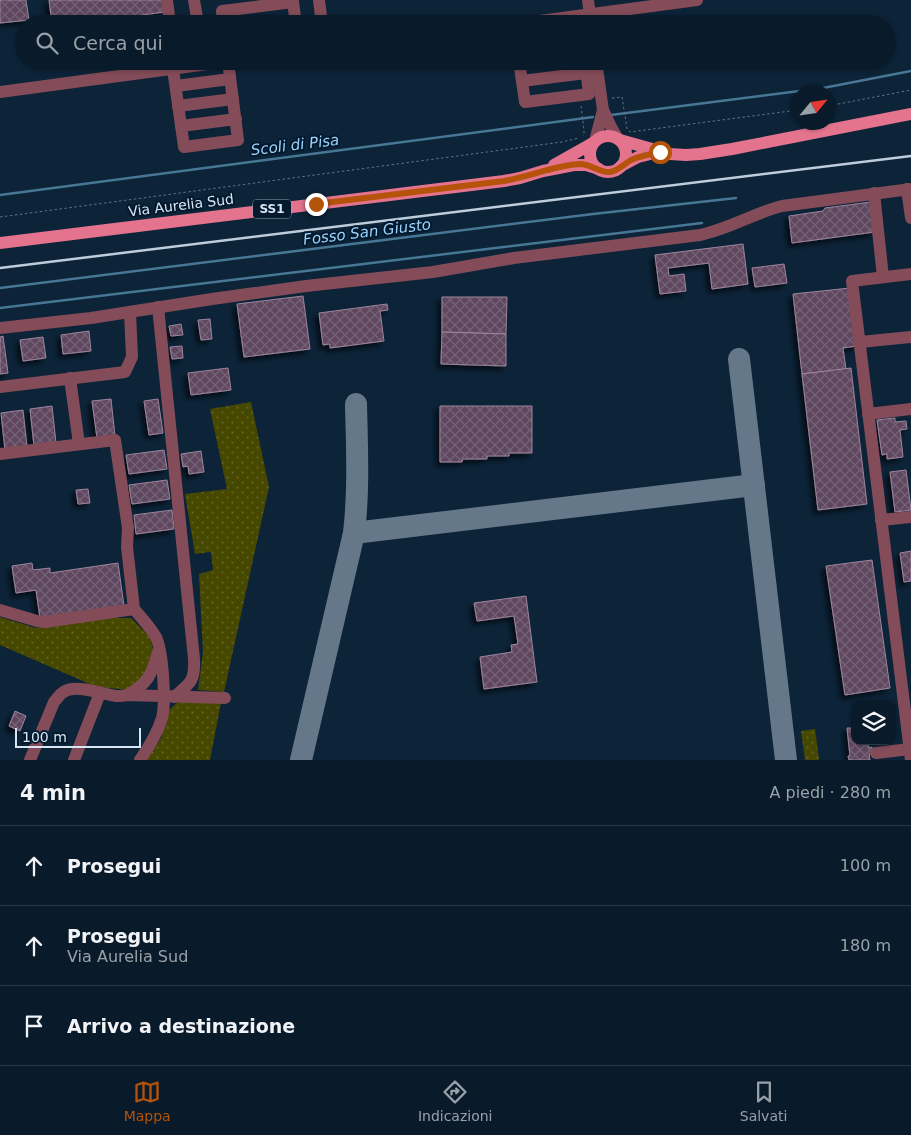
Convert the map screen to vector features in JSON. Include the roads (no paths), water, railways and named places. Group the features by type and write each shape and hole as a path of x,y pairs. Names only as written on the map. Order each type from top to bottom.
{"main road":[{"name":"SS1","path":"543,171 594,142 599,137 607,135 660,152 679,155 700,154 741,148 911,114"},
{"path":"619,139 626,152 625,161 620,167"},
{"path":"594,142 590,151 590,159 594,166 599,169"},
{"name":"SS1","path":"543,171 581,164 610,172 643,155 660,152"},
{"name":"Via Aurelia Sud","path":"0,243 504,181 543,171"}],"street":[{"path":"167,0 169,15"},
{"path":"194,0 196,15"},
{"path":"319,0 321,15"},
{"path":"588,0 590,15"},
{"path":"608,15 664,2 697,0"},
{"path":"222,12 250,4 293,1 295,15"},
{"path":"0,92 148,70"},
{"path":"175,70 184,147 238,140 230,70"},
{"path":"520,70 525,102 589,94 586,70"},
{"path":"522,81 572,70"},
{"path":"598,70 610,127 619,139"},
{"path":"176,86 230,79"},
{"path":"178,106 233,99"},
{"path":"594,142 606,104"},
{"path":"181,126 236,119"},
{"path":"0,328 91,318 306,286 433,272 514,258 700,235 722,230 782,206 874,193 909,189 911,218"},
{"path":"874,193 883,277"},
{"path":"876,753 910,754 908,709 881,520 852,281 911,274"},
{"path":"158,307 194,659 194,670 190,684 169,696"},
{"path":"0,387 125,372 132,357 130,312"},
{"path":"860,342 911,337"},
{"path":"70,378 79,444"},
{"path":"868,414 911,409"},
{"path":"0,454 115,440 128,528 127,547 134,609 147,623 156,639 169,696 156,735 140,760"},
{"path":"881,520 911,517"},
{"path":"0,610 45,622 134,609"},
{"path":"128,695 140,688 148,678 154,668 159,650"},
{"path":"30,760 54,702 60,694 67,690 74,689 117,696 225,698"},
{"path":"74,760 100,693"}],"waterway":[{"path":"611,115 823,88 911,71"},
{"name":"Scoli di Pisa","path":"0,195 593,117"},
{"name":"Fosso San Giusto","path":"0,288 736,198"},
{"path":"0,308 702,223"}],"railway":[{"path":"0,268 911,156"}]}
